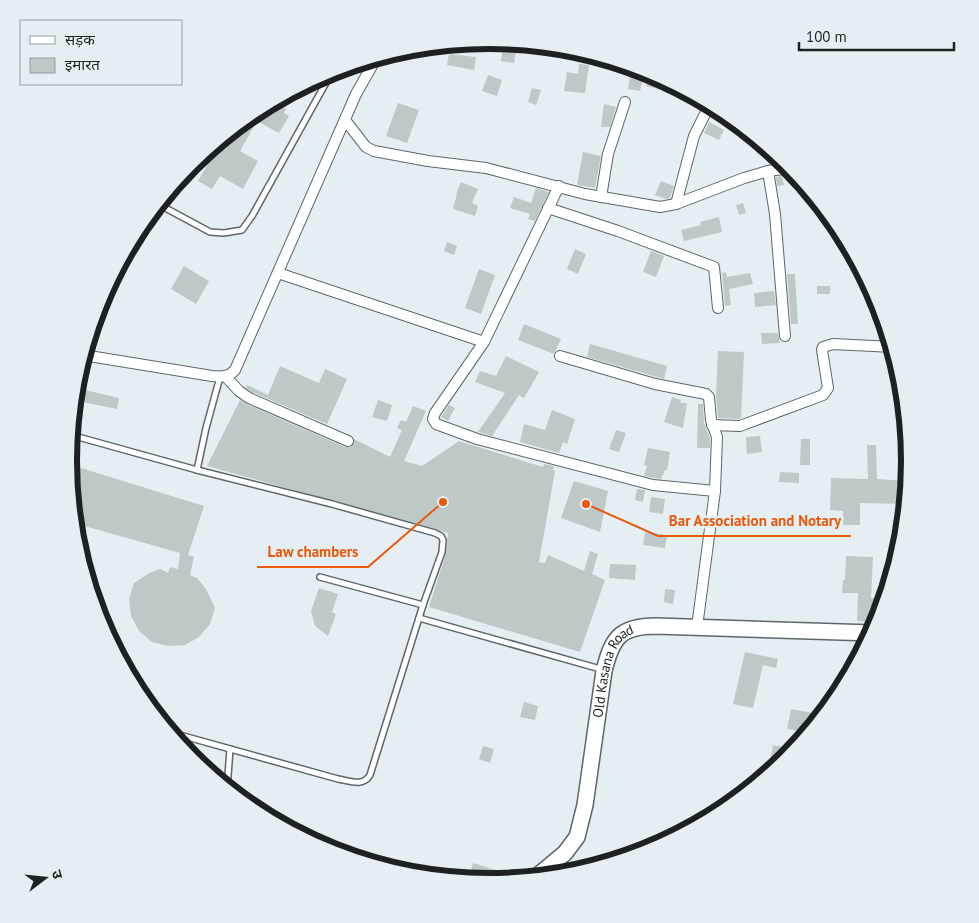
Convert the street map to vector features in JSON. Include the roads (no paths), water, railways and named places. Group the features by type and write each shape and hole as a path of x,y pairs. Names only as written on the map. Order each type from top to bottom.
{"street":[{"path":"91,356 223,377 235,370 344,120 371,67"},
{"path":"601,197 608,154 625,102"},
{"path":"676,204 694,136 707,111"},
{"path":"344,120 366,147 374,151 428,161 486,168 601,197 660,207 676,204 744,178 781,170"},
{"path":"768,172 775,214 785,336"},
{"path":"559,186 484,342 435,413 434,419 436,424 477,439 648,484 715,491"},
{"path":"548,208 610,228 714,267 718,308"},
{"path":"278,273 484,342"},
{"path":"712,424 740,426 823,395 828,388 822,350 826,345 885,347"},
{"path":"560,356 655,384 706,394 709,397 712,424 717,437 715,491 697,627"},
{"path":"223,377 249,398 348,441"},
{"name":"Old Kasana Road","path":"544,871 566,853 577,837 585,805 604,670 611,649 624,632 646,626 865,633"}],"lane":[{"path":"164,207 210,232 224,233 242,230 252,216 326,83"},
{"path":"197,470 206,428 223,377"},
{"path":"78,437 197,470 332,504 441,536 444,546 423,605 370,775 365,781 360,783 338,779 180,735"},
{"path":"320,577 423,605"},
{"path":"419,618 604,670"},
{"path":"228,781 230,749"}],"place":[{"name":"Law chambers","path":"443,502"},
{"name":"Bar Association and Notary","path":"586,504"}]}
